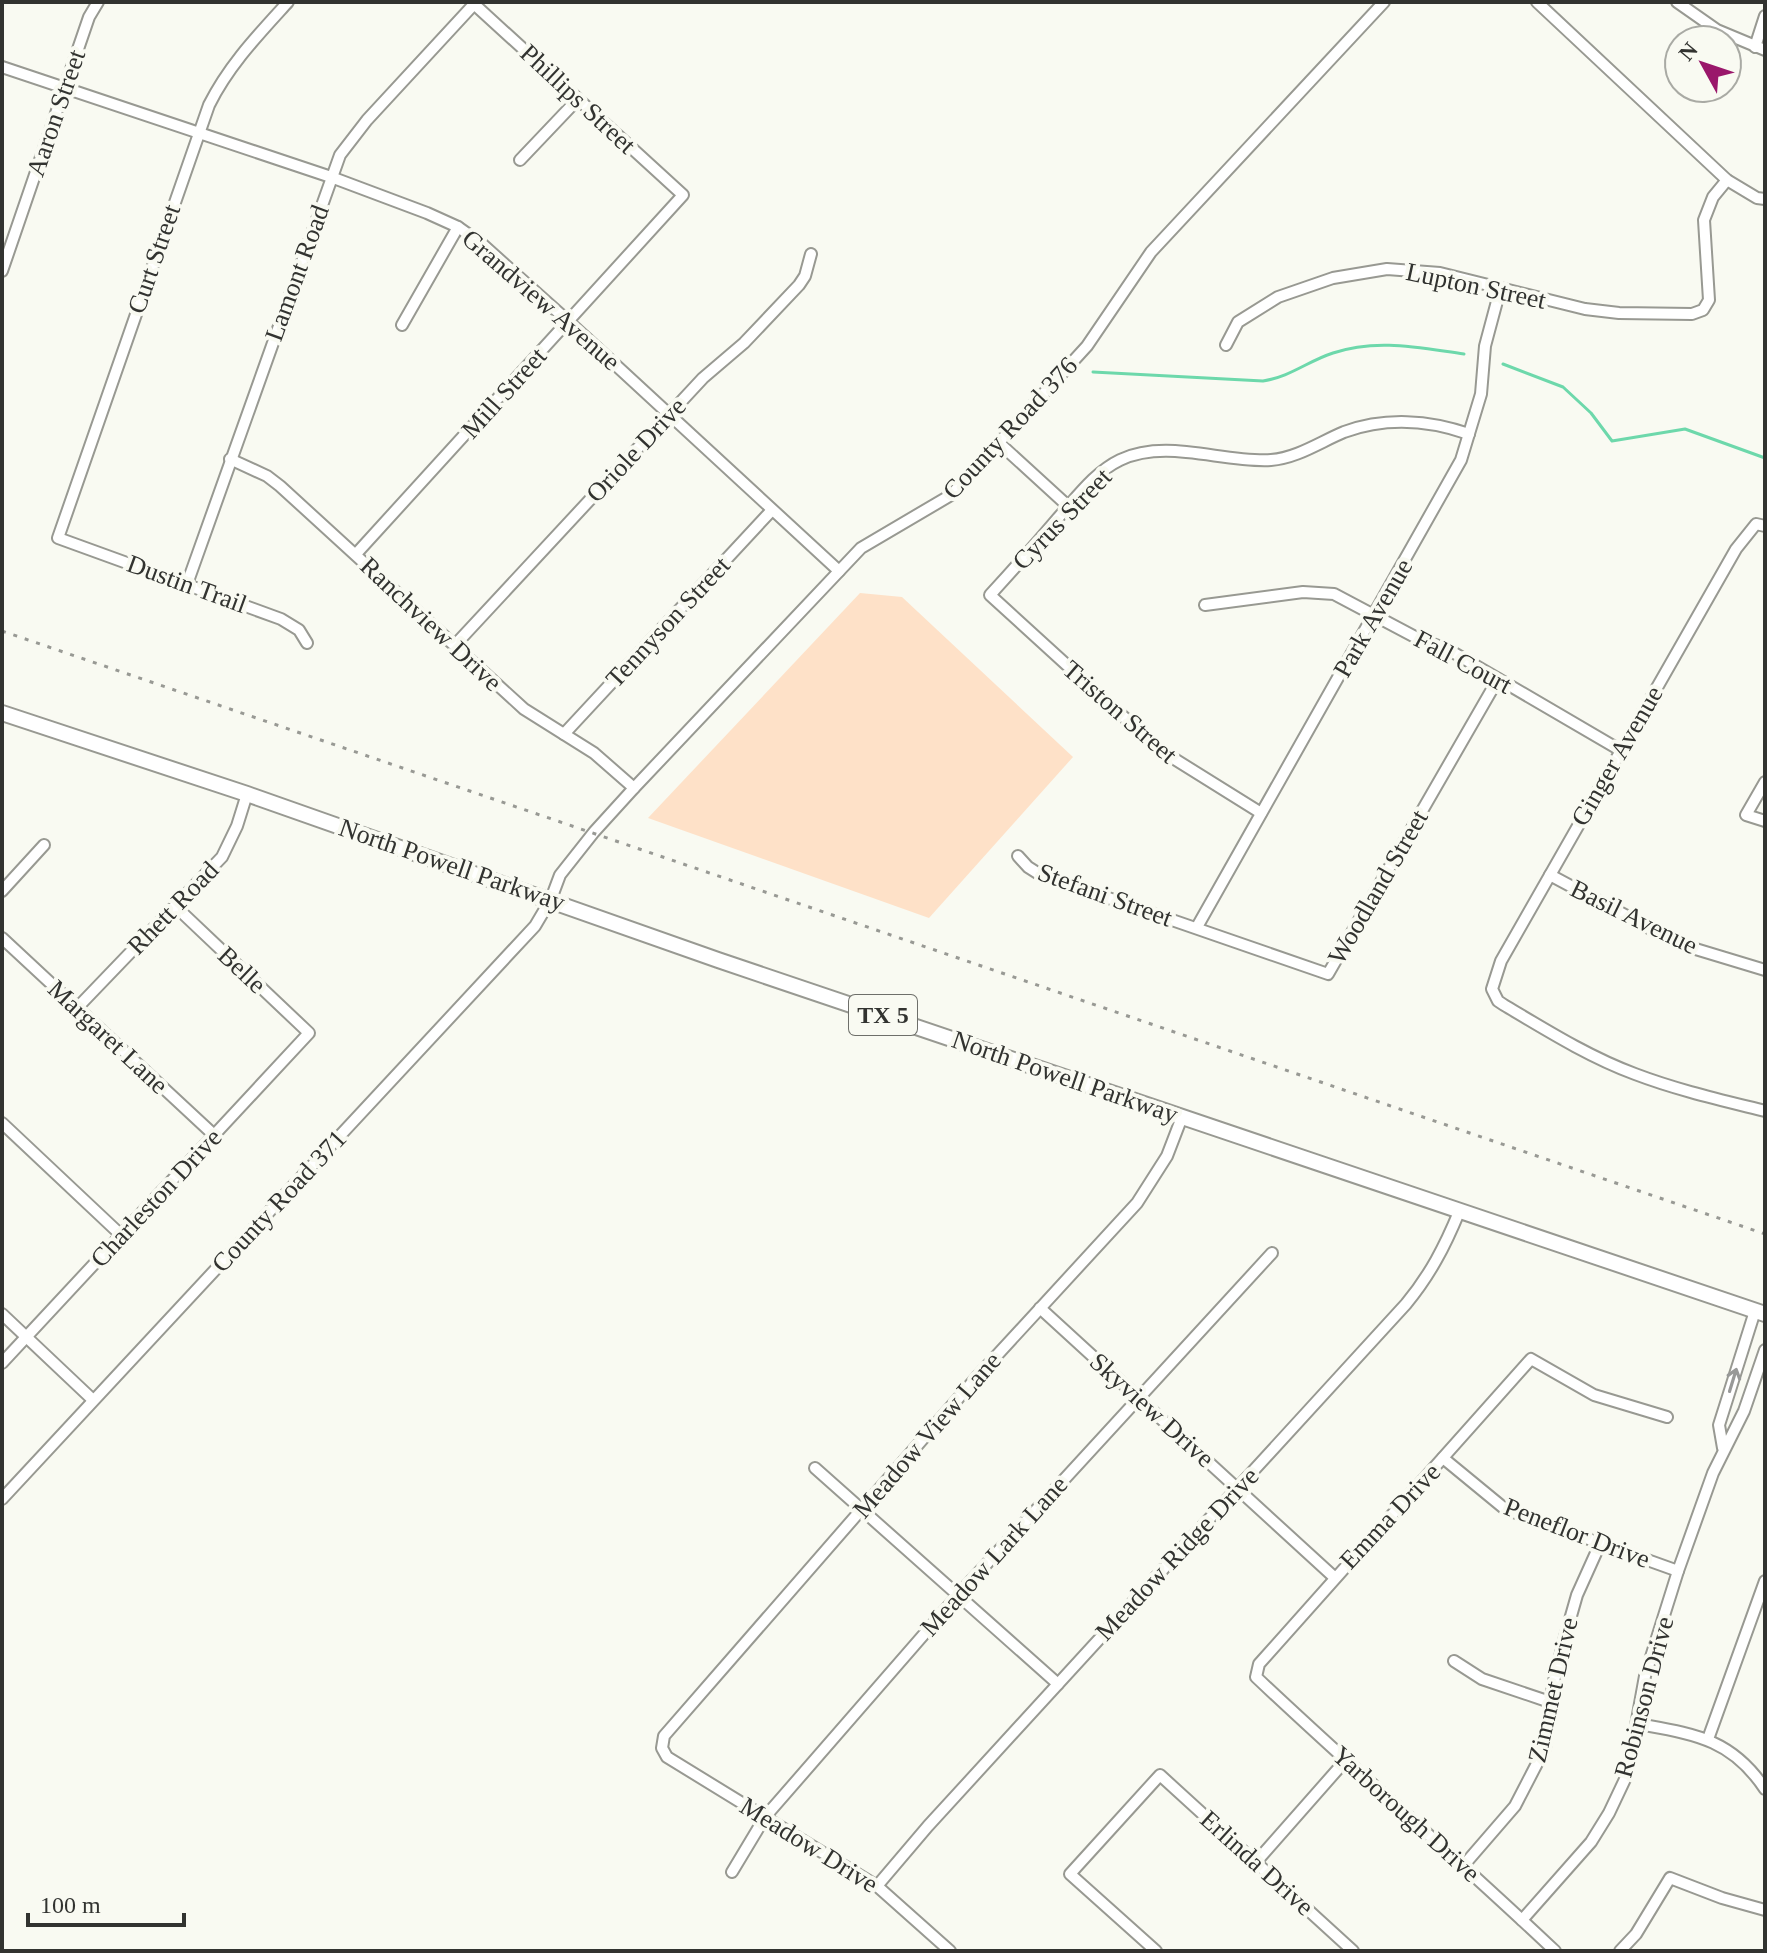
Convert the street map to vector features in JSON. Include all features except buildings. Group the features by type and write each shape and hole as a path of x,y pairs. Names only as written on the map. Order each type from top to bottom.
{"main road":[{"name":"North Powell Parkway","path":"2,713 247,794 718,960 1760,1313"}],"street":[{"name":"Aaron Street","path":"2,271 89,17 98,2"},
{"name":"Curt Street","path":"58,538 198,132 221,81 240,54 288,2"},
{"name":"County Road 376","path":"551,899 560,875 594,832 861,548 951,495 1087,346 1151,252 1384,2"},
{"path":"1537,2 1727,180 1757,198 1765,199"},
{"path":"1677,2 1717,30 1760,49 1765,16"},
{"name":"Phillips Street","path":"475,3 683,195"},
{"name":"Lamont Road","path":"187,584 340,155 355,133 475,3"},
{"name":"Grandview Avenue","path":"2,67 331,177 458,227 482,244 569,322 839,571"},
{"path":"520,160 578,99"},
{"name":"Lupton Street","path":"1226,345 1238,322 1255,310 1306,286 1361,272 1387,269 1427,271 1585,309 1619,313 1692,314 1703,310 1709,300 1704,220 1713,197 1727,180"},
{"name":"Mill Street","path":"356,554 683,195"},
{"path":"402,325 458,227"},
{"name":"Oriole Drive","path":"455,645 703,378 744,343 799,285 811,254"},
{"name":"Park Avenue","path":"1197,927 1450,483 1481,394 1485,346 1500,290"},
{"name":"Cyrus Street","path":"990,595 1105,469 1137,454 1175,452 1275,460 1344,433 1380,423 1424,422 1469,434"},
{"path":"999,443 1069,507"},
{"name":"Ranchview Drive","path":"230,459 267,476 524,709 594,753 634,788"},
{"name":"Tennyson Street","path":"564,734 772,510"},
{"name":"Ginger Avenue","path":"1760,525 1736,549 1620,750 1501,961 1493,982 1493,995 1504,1005 1580,1049 1632,1073 1678,1089 1765,1111"},
{"name":"Dustin Trail","path":"58,538 281,619 299,630 307,643"},
{"name":"Fall Court","path":"1205,605 1320,591 1334,594 1417,638 1449,650 1620,750"},
{"name":"Triston Street","path":"990,595 1151,744 1261,813"},
{"name":"Woodland Street","path":"1197,927 1328,974 1498,679"},
{"path":"1765,782 1746,815 1765,821"},
{"name":"Rhett Road","path":"77,1008 222,857 237,826 247,794"},
{"path":"2,891 44,845"},
{"name":"Stefani Street","path":"1018,856 1039,874 1197,927"},
{"name":"Basil Avenue","path":"1550,875 1679,944 1765,970"},
{"name":"County Road 371","path":"2,1499 535,926 551,899"},
{"name":"Belle","path":"175,906 309,1033"},
{"name":"Margaret Lane","path":"2,938 214,1135"},
{"name":"Charleston Drive","path":"2,1363 309,1033"},
{"name":"Meadow View Lane","path":"662,1748 664,1736 1145,1191 1167,1156 1182,1117"},
{"path":"2,1123 121,1235"},
{"name":"Meadow Ridge Drive","path":"877,1886 928,1826 1421,1286 1443,1251 1459,1212"},
{"name":"Meadow Lark Lane","path":"732,1872 765,1817 959,1594 1272,1253"},
{"name":"Skyview Drive","path":"1040,1308 1334,1577"},
{"name":"Robinson Drive","path":"1724,1450 1719,1425 1760,1313"},
{"path":"2,1314 93,1400"},
{"name":"Robinson Drive","path":"1522,1920 1591,1842 1627,1775 1645,1676 1678,1571 1713,1473 1744,1411 1765,1350"},
{"name":"Emma Drive","path":"1256,1677 1259,1664 1334,1577 1531,1359 1594,1395 1667,1417"},
{"name":"Peneflor Drive","path":"1443,1458 1505,1509 1678,1571"},
{"path":"815,1468 1058,1684"},
{"name":"Zimmet Drive","path":"1464,1865 1515,1806 1545,1748 1550,1702 1577,1595 1600,1544"},
{"path":"1708,1739 1765,1581"},
{"path":"1454,1661 1482,1679 1550,1702"},
{"name":"Yarborough Drive","path":"1256,1677 1555,1951"},
{"path":"1638,1724 1708,1739 1740,1759 1765,1789"},
{"name":"Meadow Drive","path":"662,1748 667,1757 877,1886 950,1951"},
{"path":"1256,1862 1345,1761"},
{"name":"Erlinda Drive","path":"1156,1951 1070,1874 1160,1775 1353,1951"},
{"path":"1620,1951 1636,1934 1670,1878 1765,1910"}],"shaded area":[{"path":"860,593 902,597 1073,757 929,918 648,818"}],"waterway":[{"path":"1093,372 1263,381 1349,348 1382,345 1464,354"},
{"path":"1503,364 1563,387 1591,413 1612,441 1685,429 1765,458"}],"railway":[{"path":"2,631 1765,1234"}]}
